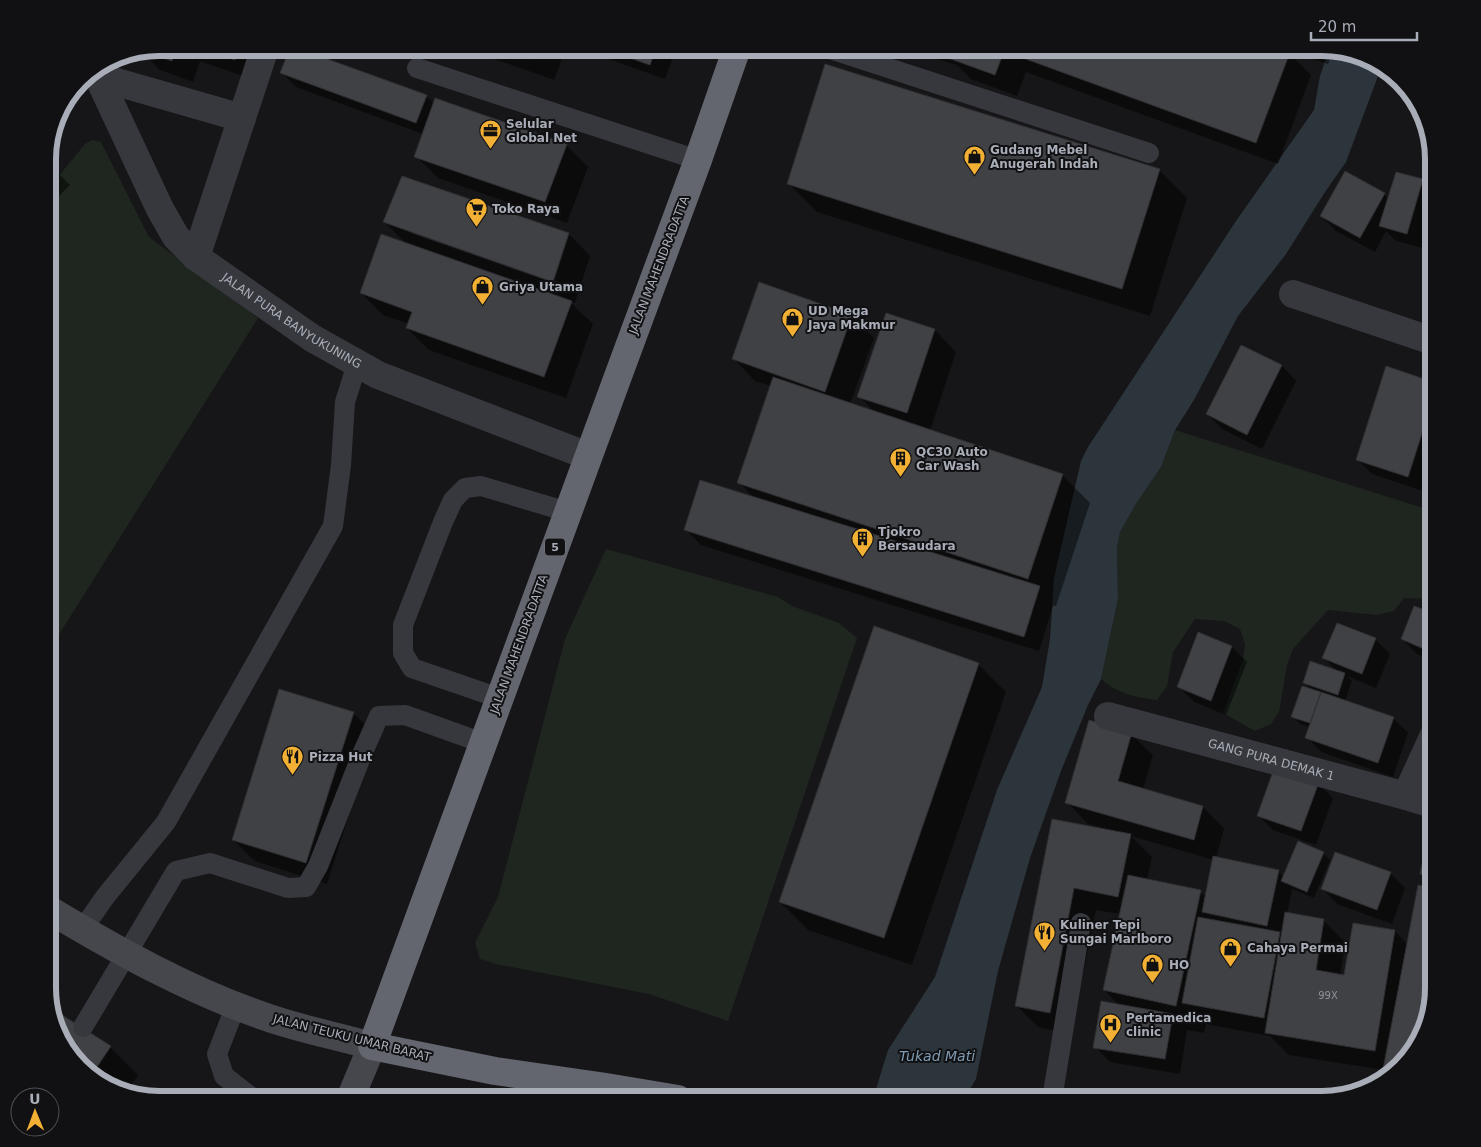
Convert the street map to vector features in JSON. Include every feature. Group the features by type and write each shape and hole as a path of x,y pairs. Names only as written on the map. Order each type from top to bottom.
{"highway":[{"name":"JALAN MAHENDRADATTA","path":"372,1046 698,160 734,56"},
{"name":"JALAN TEUKU UMAR BARAT","path":"372,1046 595,1091"}],"main road":[{"name":"JALAN TEUKU UMAR BARAT","path":"56,914 127,955 236,1006 266,1017 372,1046"},
{"name":"JALAN MAHENDRADATTA","path":"354,1091 372,1046"}],"street":[{"path":"196,257 262,56"},
{"path":"102,74 242,118"},
{"name":"JALAN PURA BANYUKUNING","path":"99,77 160,210 176,237 196,257 312,338 378,375 588,456"},
{"path":"1293,294 1425,338"},
{"name":"GANG PURA DEMAK 1","path":"1108,716 1425,801"},
{"path":"1406,796 1425,756"}],"lane":[{"path":"852,56 1149,153"},
{"path":"417,68 698,160"},
{"path":"82,930 105,897 166,822 333,526 341,466 345,402 357,364"},
{"path":"499,698 412,668 403,653 403,625 443,522 453,500 465,488 481,486 568,512"},
{"path":"83,1027 176,871 210,863 288,888 306,887 318,866 379,716 405,715 483,743"},
{"path":"1053,1091 1081,923"},
{"path":"236,1006 218,1054 224,1076 243,1091"}],"shaded area":[{"path":"92,140 101,142 149,237 258,318 56,639 56,179 85,144"},
{"path":"1175,430 1425,508 1425,599 1404,598 1394,611 1377,615 1328,610 1293,649 1287,665 1279,712 1271,724 1255,731 1223,713 1243,660 1245,644 1240,629 1224,621 1195,619 1173,652 1167,686 1157,700 1127,694 1113,688 1101,679 1118,599 1117,548 1120,532 1161,467"},
{"path":"606,549 778,597 792,606 839,623 857,638 728,1021 649,994 496,964 480,959 475,943 498,897 565,639"}],"water":[{"name":"Tukad Mati","path":"1327,56 1361,64 1379,74 1346,162 1286,254 1238,316 1194,400 1175,430 1161,467 1120,532 1117,548 1118,599 1101,679 1088,705 1061,771 1030,858 998,971 976,1079 969,1091 875,1091 888,1050 935,977 997,790 1042,687 1050,639 1054,578 1081,461 1088,447 1236,221 1314,110 1320,76"}],"building":[{"path":"158,56 174,56 172,61"},
{"path":"223,56 237,56 235,60"},
{"path":"287,56 319,56 427,95 416,123 280,73"},
{"path":"625,56 653,56 650,65"},
{"path":"949,56 1002,56 995,75 948,58"},
{"path":"1018,56 1289,56 1256,143"},
{"name":"Gudang Mebel Anugerah Indah","path":"825,64 1160,169 1122,289 787,184"},
{"name":"Selular Global Net","path":"435,98 567,144 545,202 414,157"},
{"path":"1345,171 1385,193 1360,238 1320,216"},
{"path":"1396,172 1423,179 1407,234 1379,226"},
{"name":"Toko Raya","path":"402,176 569,233 553,282 383,222"},
{"name":"Griya Utama","path":"381,234 572,301 544,377 406,328 412,312 360,293"},
{"name":"UD Mega Jaya Makmur","path":"759,282 852,315 825,392 732,359"},
{"path":"886,313 935,329 907,413 857,397"},
{"path":"1241,345 1282,365 1247,435 1206,414"},
{"path":"1386,366 1425,379 1425,424 1408,477 1356,460"},
{"name":"QC30 Auto Car Wash","path":"773,377 1063,474 1028,579 737,483"},
{"name":"Tjokro Bersaudara","path":"700,480 1040,586 1024,637 684,530"},
{"path":"1414,606 1425,610 1425,650 1401,639"},
{"path":"1337,623 1376,638 1362,674 1322,658"},
{"path":"874,626 979,663 884,938 779,902"},
{"path":"1198,632 1232,646 1211,701 1177,687"},
{"path":"1310,661 1345,673 1338,695 1303,683"},
{"path":"1302,686 1321,692 1310,723 1291,717"},
{"name":"Pizza Hut","path":"279,689 354,712 306,863 232,840"},
{"path":"1321,692 1394,717 1378,763 1305,738"},
{"path":"1089,720 1132,732 1118,781 1203,806 1194,840 1065,803"},
{"path":"1275,766 1319,782 1301,831 1257,816"},
{"name":"Kuliner Tepi Sungai Marlboro","path":"1052,819 1131,834 1118,897 1074,888 1050,1013 1015,1006"},
{"path":"1298,841 1324,852 1307,892 1281,881"},
{"path":"1425,850 1425,875 1420,874"},
{"path":"1335,852 1391,872 1377,910 1321,889"},
{"path":"1213,856 1279,870 1267,926 1202,912"},
{"path":"1128,875 1201,890 1176,1006 1103,990"},
{"path":"1418,885 1425,886 1425,994 1423,1007 1414,1033 1407,1045 1399,1056 1383,1070"},
{"path":"1285,912 1324,919 1316,970 1344,975 1353,923 1395,930 1375,1051 1265,1033"},
{"name":"Cahaya Permai","path":"1198,917 1280,932 1264,1018 1182,1003"},
{"path":"1101,1001 1173,1014 1165,1059 1093,1048"},
{"path":"60,1014 111,1046 96,1068 82,1056 74,1045 64,1027"}],"place":[{"name":"Selular Global Net","path":"490,150"},
{"name":"Gudang Mebel Anugerah Indah","path":"974,176"},
{"name":"Toko Raya","path":"476,228"},
{"name":"Griya Utama","path":"483,306"},
{"name":"UD Mega Jaya Makmur","path":"792,337"},
{"name":"QC30 Auto Car Wash","path":"900,478"},
{"name":"Tjokro Bersaudara","path":"862,558"},
{"name":"Pizza Hut","path":"293,776"},
{"name":"Kuliner Tepi Sungai Marlboro","path":"1044,951"},
{"name":"Cahaya Permai","path":"1231,967"},
{"name":"HO","path":"1153,984"},
{"name":"Pertamedica clinic","path":"1110,1044"}]}
